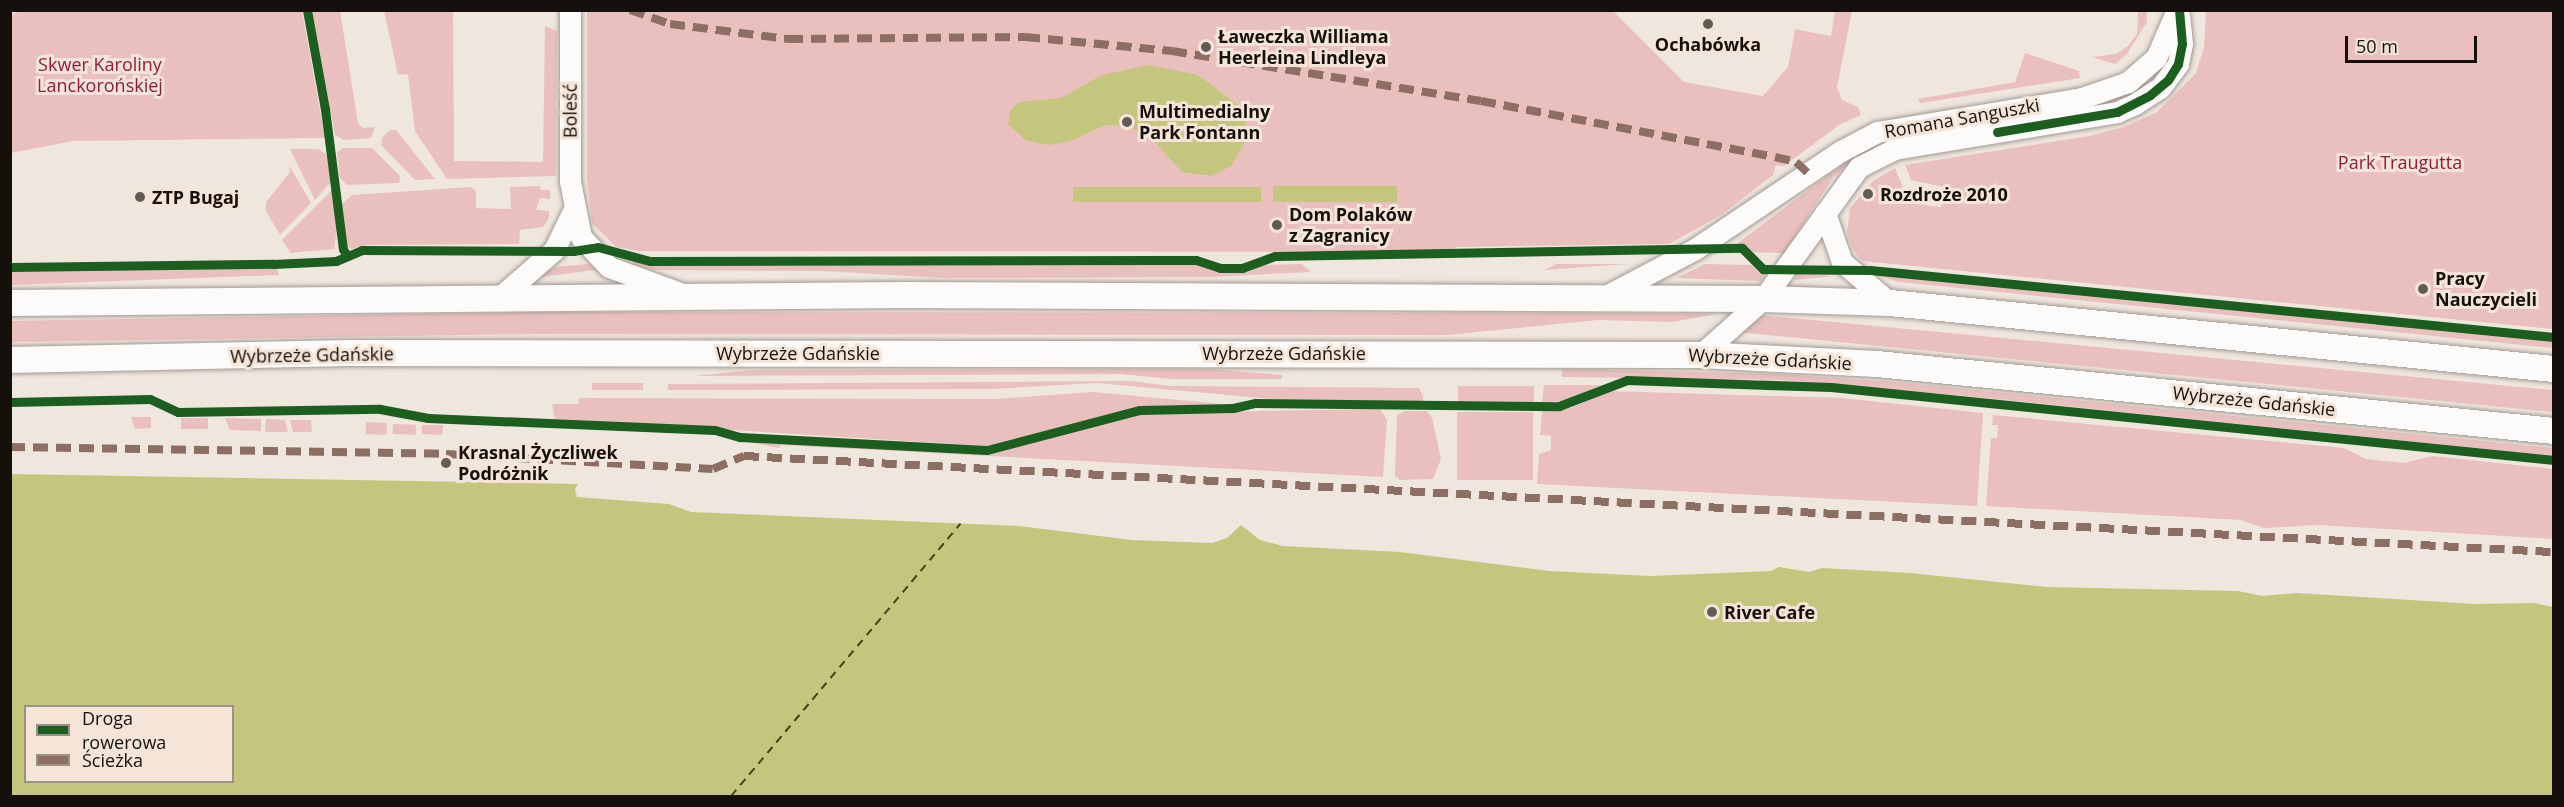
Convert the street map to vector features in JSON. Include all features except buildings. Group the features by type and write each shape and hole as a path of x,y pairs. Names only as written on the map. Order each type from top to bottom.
{"main road":[{"path":"10,303 687,296 1606,296 1890,303 2553,369"},
{"name":"Wybrzeże Gdańskie","path":"10,360 383,353 1700,355 1901,366 2553,431"}],"street":[{"name":"Boleść","path":"570,10 573,211 581,237 609,267 687,296"},
{"name":"Romana Sanguszki","path":"1700,355 1763,300 1859,167 1894,149 2117,112 2135,104 2160,88 2178,64 2182,44 2178,10"},
{"name":"Romana Sanguszki","path":"1606,296 1695,249 1841,152 1877,132 2082,98 2128,82 2156,57 2178,10"},
{"name":"Boleść","path":"500,297 554,250 573,211"},
{"path":"1825,213 1842,262 1890,303"}],"green space":[{"name":"Skwer Karoliny Lanckorońskiej","path":"21,11 302,11 325,138 73,141 11,153 11,15"},
{"path":"312,11 340,11 358,123 363,128 375,127 371,138 344,140 335,135"},
{"path":"384,11 453,11 454,161 543,162 545,26 557,31 556,176 447,179 415,131 408,74 398,75"},
{"path":"587,11 1613,11 1684,82 1763,96 1788,67 1795,29 1831,36 1835,11 1852,11 1837,87 1842,100 1858,107 1861,115 1839,125 1784,166 1776,165 1773,175 1721,215 1669,244 1457,247 1437,252 639,251 616,247 592,223 587,179"},
{"path":"2138,11 2147,11 2147,22 2127,54 2115,64 2092,57 2116,54 2128,46 2137,34"},
{"name":"Park Traugutta","path":"2206,11 2553,11 2553,329 1862,261 1853,250 1847,232 1850,208 1873,181 1895,168 1909,203 1941,207 1944,187 1911,180 1905,165 2089,136 2124,127 2157,112 2196,73 2204,47"},
{"path":"2171,43 2171,54 2159,72 2130,95 2110,103 1889,140 1874,146 1834,176 1784,253 1751,252 1734,246 1872,142 2099,102"},
{"path":"2025,53 2079,71 2080,78 1920,103 1918,99 2015,82"},
{"path":"390,130 396,130 435,179 415,180 381,145 382,138"},
{"path":"342,148 372,148 400,176 399,183 347,185 340,178 337,153"},
{"path":"290,149 318,149 326,154 331,182 315,200"},
{"path":"289,165 311,203 280,235 265,209 267,201 290,172"},
{"path":"540,186 541,190 550,190 550,199 540,198 536,210 549,211 549,218 543,227 520,230 519,244 367,245 351,249 346,244 342,204 352,195 471,187 476,191 476,208 511,209 510,187"},
{"path":"332,190 337,228 334,249 291,253 282,240"},
{"path":"636,261 670,265 1197,264 1229,272 1265,265 1302,264 1311,272 1212,277 943,278 823,271 655,270 630,265"},
{"path":"589,264 596,270 540,277 555,267"},
{"path":"1557,264 1627,264 1544,270"},
{"path":"1705,264 1752,265 1759,272 1769,272 1760,281 1677,278"},
{"path":"259,265 277,268 279,275 11,285 11,270"},
{"path":"1798,273 1834,276 1795,280"},
{"path":"1868,273 2553,341 2553,348 1899,282"},
{"path":"535,312 1715,314 1673,322 1598,320 1447,335 533,334 11,342 11,321"},
{"path":"1759,315 2553,390 2553,412 1736,332"},
{"path":"1210,369 1282,375 1282,379 1171,379 1121,374 694,376 752,370"},
{"path":"1562,369 1778,374 1894,382 2553,448 2553,456 1955,395 1777,380 1562,377"},
{"path":"1131,381 1170,386 1419,388 1423,402 1295,401 1097,383 991,389 668,390 668,384"},
{"path":"592,383 643,383 643,390 592,390"},
{"path":"1544,385 1601,385 1563,401 1542,403"},
{"path":"1458,386 1534,386 1534,403 1458,403"},
{"path":"1609,391 1841,398 1983,413 1977,506 1537,484 1539,454 1551,450 1551,436 1540,435 1542,411 1571,408"},
{"path":"1093,392 1233,405 1138,407 987,446 555,419 552,404 578,404 579,398 994,399"},
{"path":"1380,409 1387,420 1383,477 781,445 780,448 745,442 989,453 1141,413"},
{"path":"1405,411 1427,411 1432,418 1441,459 1433,479 1400,480 1395,476 1397,415"},
{"path":"1457,412 1533,412 1533,480 1457,480"},
{"path":"1993,415 2344,448 2366,459 2404,463 2432,456 2553,469 2553,539 2318,525 2264,528 2241,520 1986,506 1991,438 1997,438 1998,425 1992,425"},
{"path":"131,417 151,417 151,428 135,429"},
{"path":"181,418 208,418 208,429 181,429"},
{"path":"225,418 261,419 261,431 230,430"},
{"path":"266,419 285,420 288,432 265,432"},
{"path":"290,420 311,420 312,432 293,432"},
{"path":"366,422 387,423 386,435 365,434"},
{"path":"393,424 416,425 416,435 393,434"},
{"path":"422,425 443,425 442,435 422,434"}],"shaded area":[{"name":"Multimedialny Park Fontann","path":"1148,65 1198,75 1238,105 1245,120 1246,140 1231,166 1212,176 1182,172 1153,140 1128,126 1105,125 1071,141 1049,145 1025,140 1008,124 1010,111 1019,102 1061,98 1102,75"},
{"path":"1273,186 1397,186 1397,202 1273,202"},
{"path":"1073,187 1261,187 1261,202 1073,202"},
{"path":"11,474 578,484 575,489 577,497 669,504 691,512 1019,526 1132,540 1212,543 1227,538 1241,525 1260,540 1283,546 1400,552 1549,571 1650,576 1771,571 1779,567 1809,572 1822,568 1910,573 2047,587 2238,591 2262,596 2296,593 2475,604 2534,603 2553,607 2553,796 11,796"}],"ferry route":[{"path":"731,796 960,524"}],"marked path":[{"path":"630,10 670,24 788,39 1025,37 1172,51 1481,101 1775,157 1796,162 1808,173"},
{"path":"10,447 446,454 713,469 744,456 2554,552"}],"cycle path":[{"path":"307,10 325,109 343,249 347,256"},
{"path":"1997,132 2117,112 2150,95 2168,80 2178,64 2182,44 2179,10"},
{"path":"10,267 273,264 336,261 362,250 573,251 598,247 650,261 1196,260 1220,268 1242,268 1275,256 1742,248 1763,269 1870,270 2554,337"},
{"path":"10,402 150,399 178,412 380,409 428,418 715,430 740,437 987,450 1140,410 1233,408 1255,403 1559,406 1627,380 1831,387 2554,460"}],"place":[{"name":"Ochabówka","path":"1708,24"},
{"name":"Ławeczka Williama Heerleina Lindleya","path":"1206,47"},
{"name":"Multimedialny Park Fontann","path":"1127,122"},
{"name":"Rozdroże 2010","path":"1868,194"},
{"name":"ZTP Bugaj","path":"140,197"},
{"name":"Dom Polaków z Zagranicy","path":"1277,225"},
{"name":"Pracy Nauczycieli","path":"2423,289"},
{"name":"Krasnal Życzliwek Podróżnik","path":"446,463"},
{"name":"River Cafe","path":"1712,612"}]}
